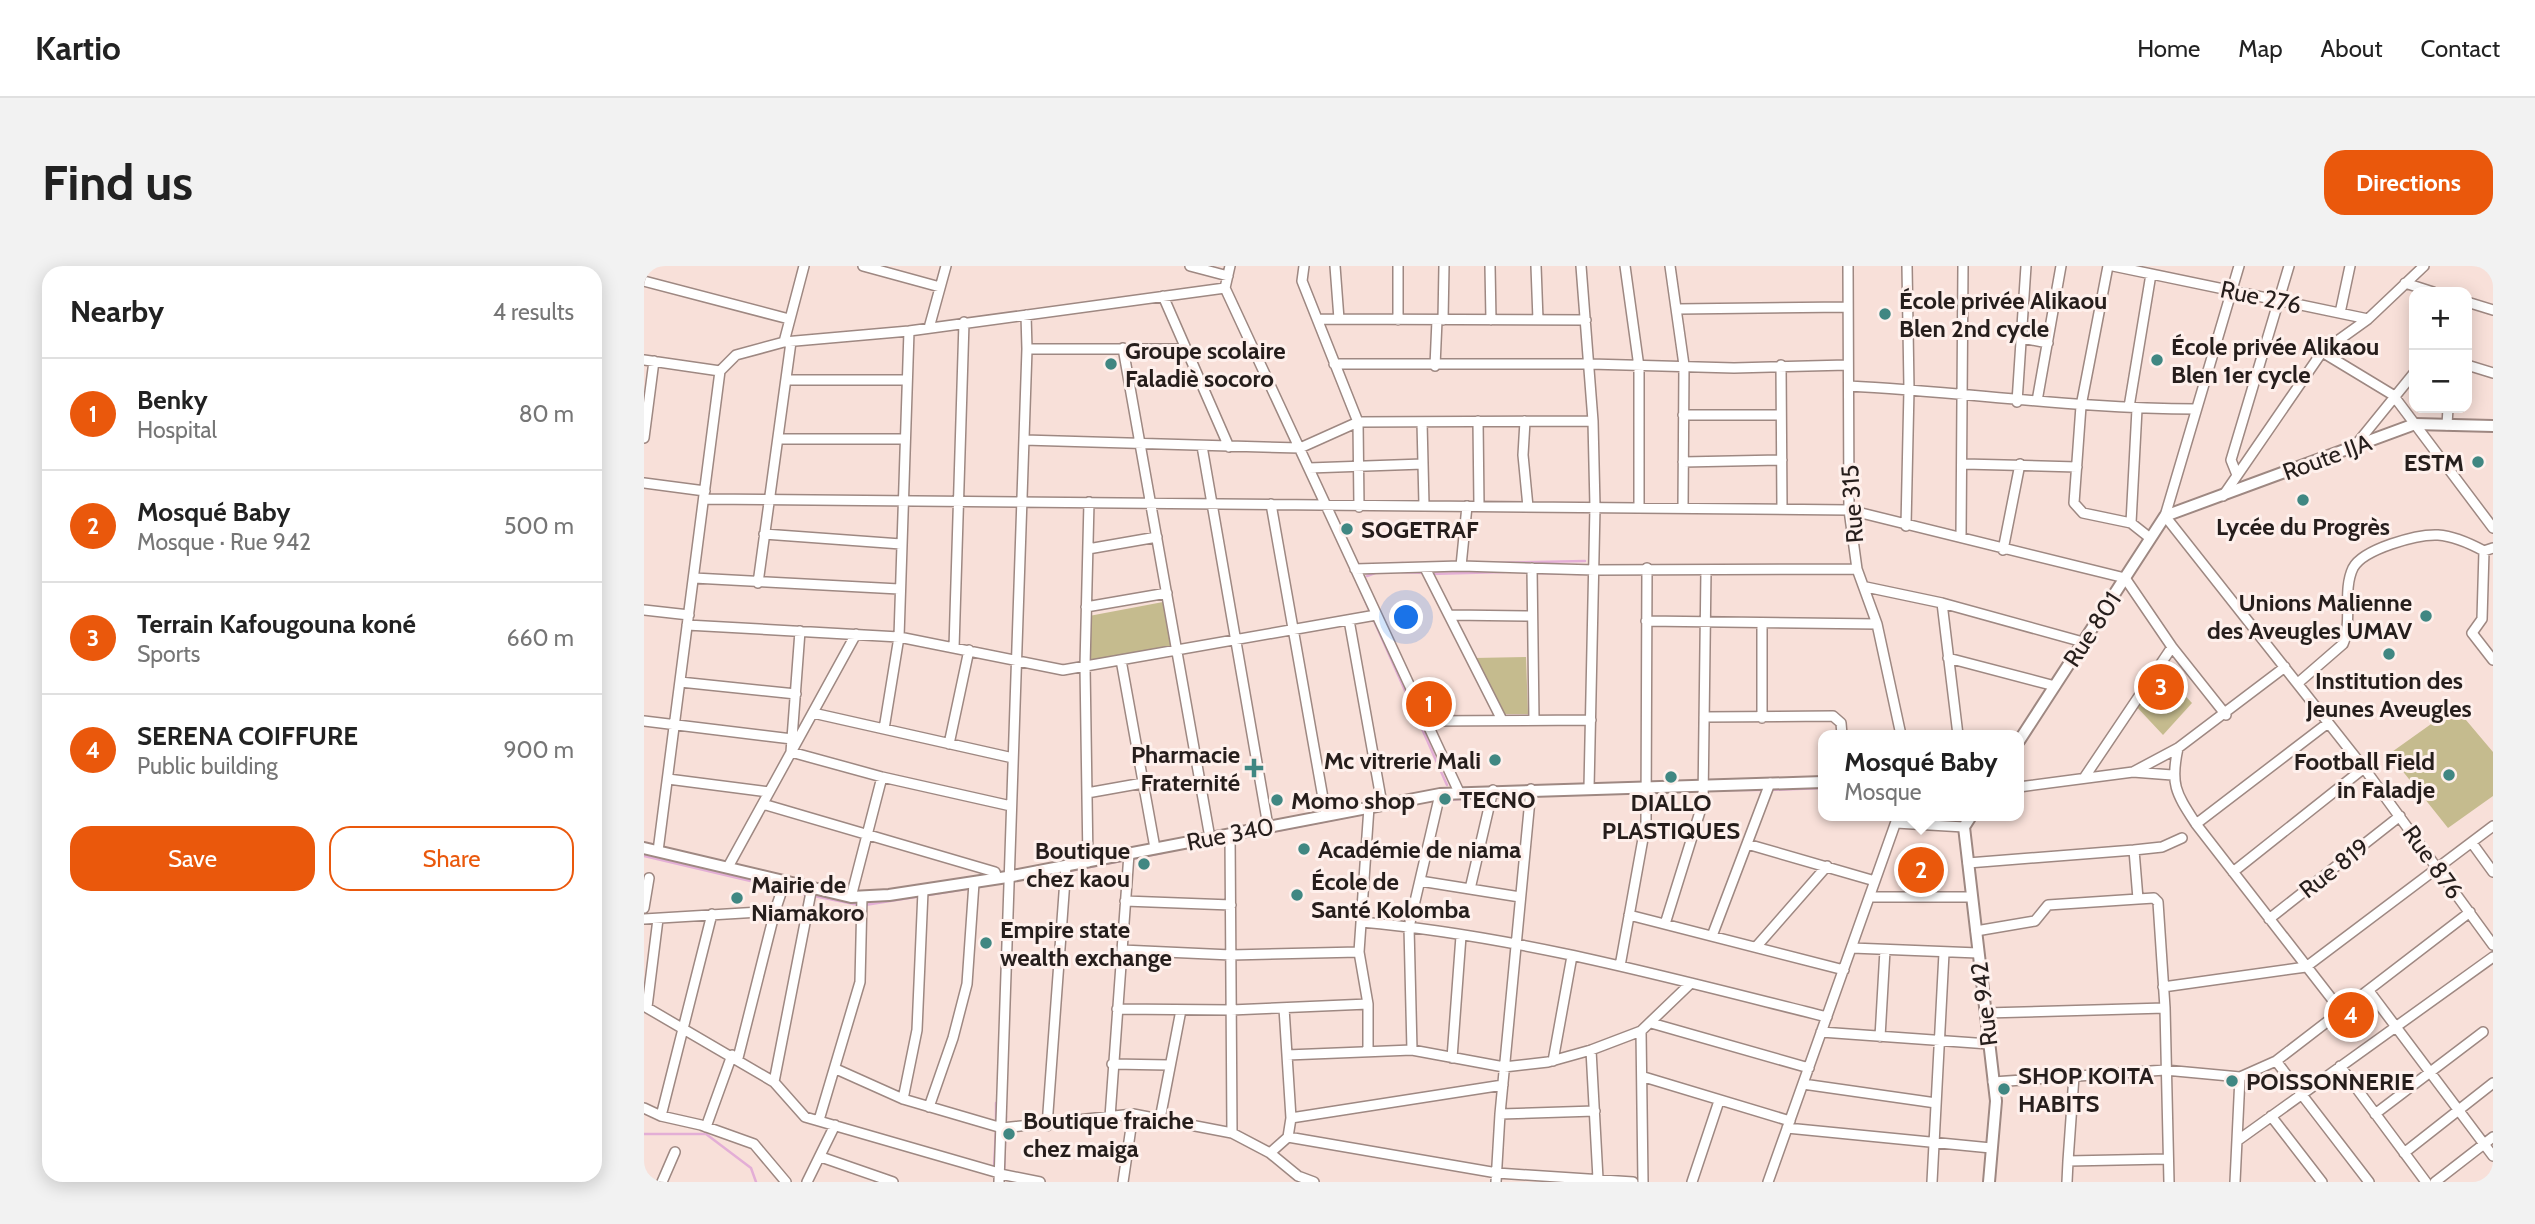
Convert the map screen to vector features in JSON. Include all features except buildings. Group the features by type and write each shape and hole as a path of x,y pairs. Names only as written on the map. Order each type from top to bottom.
{"street":[{"path":"758,583 788,380 789,319 804,266"},
{"path":"863,266 940,287"},
{"path":"929,328 946,266"},
{"path":"1191,266 1229,271 1225,288 1458,792"},
{"path":"1304,266 1302,281 1359,422 1359,507"},
{"path":"1335,266 1339,319"},
{"path":"1398,266 1398,320"},
{"path":"1435,366 1444,266"},
{"path":"1490,266 1491,320"},
{"path":"1536,266 1538,320"},
{"path":"1581,266 1590,364 1595,507 1590,788"},
{"path":"1625,266 1639,367 1639,508"},
{"path":"1670,266 1684,365 1683,508"},
{"name":"Rue 315","path":"1848,266 1849,510 1857,569 1866,587 1877,624 1900,730"},
{"path":"1906,526 1909,389 1907,266"},
{"path":"1961,537 1965,395 1964,266"},
{"path":"2017,402 2026,266"},
{"path":"2037,401 2061,266"},
{"path":"2108,266 2081,405 2074,503 2077,510 2131,523 2150,538"},
{"name":"Rue 276","path":"2113,266 2368,319"},
{"path":"2165,516 2239,266"},
{"path":"2237,475 2231,460 2289,266"},
{"path":"2340,313 2350,266"},
{"path":"2223,496 2322,352 2368,319 2424,266"},
{"path":"2131,523 2133,408 2151,274"},
{"path":"644,281 789,319"},
{"path":"2405,284 2416,287"},
{"path":"659,851 720,370 736,355 788,342 909,331 1225,288"},
{"path":"1163,296 1228,447"},
{"path":"2472,304 2493,310"},
{"path":"1678,309 1847,307"},
{"path":"999,1177 1002,1128 1002,878 1011,806 1026,315"},
{"path":"1317,319 1586,320"},
{"path":"954,648 964,322"},
{"path":"884,729 899,637 909,331"},
{"path":"2022,338 2048,343"},
{"path":"1123,348 1210,838"},
{"path":"1027,349 1186,349"},
{"path":"2322,352 2393,395 2493,528"},
{"path":"644,438 649,360 720,370"},
{"path":"1334,364 1590,364 1734,368 1847,365"},
{"path":"1780,365 1782,509"},
{"path":"2472,367 2493,373"},
{"path":"2354,447 2409,378"},
{"path":"788,380 907,380"},
{"path":"1849,386 1909,389 2017,402 2196,409"},
{"path":"2447,425 2448,413"},
{"path":"1684,415 1781,415"},
{"path":"1478,421 1479,506"},
{"path":"1525,421 1523,455 1528,506"},
{"path":"1024,440 1300,449 1359,422 1593,421"},
{"path":"1422,422 1424,505"},
{"name":"Route IJA","path":"2165,516 2415,424 2493,426"},
{"path":"779,439 904,439"},
{"path":"1202,446 1268,826"},
{"path":"1683,462 1782,460"},
{"path":"1308,468 1423,464"},
{"path":"1964,464 2077,467"},
{"path":"2003,550 2020,464"},
{"path":"644,483 704,495 770,499 1849,510 2125,578 2172,647 2226,715"},
{"path":"1088,862 1085,666 1089,502"},
{"path":"1271,504 1326,815"},
{"path":"1461,566 1467,506"},
{"name":"Rue 801","path":"2024,733 2165,516"},
{"name":"Rue 876","path":"2165,516 2364,768 2493,945"},
{"path":"764,534 901,544"},
{"path":"2298,684 2343,644 2350,578 2357,562 2380,548 2422,536 2455,539 2489,549 2482,620 2472,633 2493,660"},
{"path":"1088,549 1157,537"},
{"path":"1355,569 1461,566 1595,570 1857,569"},
{"path":"1426,568 1502,720"},
{"path":"1531,568 1534,720"},
{"path":"1620,965 1646,822 1647,568"},
{"path":"1665,924 1703,802 1706,570"},
{"path":"694,578 899,589"},
{"path":"1866,587 1942,603 2083,642"},
{"path":"1086,607 1167,593"},
{"path":"1942,603 1957,730"},
{"path":"644,610 688,620 899,637 1063,670 1377,615"},
{"path":"1451,615 1531,616"},
{"path":"1349,620 1382,804"},
{"path":"1646,621 1877,624"},
{"path":"1762,624 1762,718"},
{"path":"791,752 800,631"},
{"path":"728,867 856,634"},
{"path":"2084,778 2172,647"},
{"path":"949,744 969,650"},
{"path":"1948,658 2055,686"},
{"path":"1121,660 1155,848"},
{"path":"2133,772 2178,748 2226,715 2285,667"},
{"path":"680,682 796,694"},
{"path":"813,713 1013,758"},
{"path":"1704,717 1833,716 1841,723 1842,730"},
{"path":"1426,721 1591,720"},
{"path":"644,721 792,739"},
{"path":"2196,824 2328,723"},
{"path":"2178,748 2172,775 2175,792 2196,824 2342,1012"},
{"path":"791,752 882,777 1011,806"},
{"path":"2233,872 2364,768"},
{"path":"2024,786 2133,772 2172,775"},
{"path":"819,1120 860,982 856,897 866,832 882,777"},
{"path":"668,779 769,792"},
{"name":"Rue 340","path":"644,848 856,897 974,883 1440,794 1493,790 1818,782"},
{"path":"1087,793 1143,783"},
{"path":"1712,936 1770,783"},
{"path":"1497,1178 1504,1068 1531,789"},
{"path":"1470,889 1493,790"},
{"path":"1412,1050 1409,926 1440,794"},
{"path":"763,804 866,832 995,872 1002,878"},
{"path":"1368,1050 1368,1004 1359,952 1369,807"},
{"name":"Rue 819","path":"2269,919 2400,816"},
{"path":"1769,1182 1896,821"},
{"path":"1914,821 1964,827 1968,821"},
{"path":"2163,987 2306,967 2435,867 2493,826"},
{"name":"Rue 942","path":"1964,827 1996,1101 1989,1182"},
{"path":"1230,834 1232,1133"},
{"path":"1968,863 2162,848 2182,838"},
{"path":"2472,842 2493,872"},
{"path":"1747,844 1875,881"},
{"path":"2134,850 2138,899"},
{"path":"1110,1117 1129,854"},
{"path":"1047,1126 1066,866"},
{"path":"1756,947 1827,866"},
{"path":"644,908 649,877"},
{"path":"706,1127 735,1057 785,881"},
{"path":"1420,881 1520,897"},
{"path":"929,1107 953,1038 967,984 974,883"},
{"path":"774,1082 812,887"},
{"path":"903,1099 917,1030 923,891"},
{"path":"1870,897 1972,897"},
{"path":"1976,930 2035,921 2048,905 2138,899 2158,901 2165,1008 2169,1182"},
{"path":"1125,901 1231,905"},
{"path":"644,919 775,911"},
{"path":"1993,1082 2165,1070 2240,1077 2276,1061 2470,912"},
{"path":"662,1116 712,914"},
{"path":"1629,915 1844,970"},
{"path":"658,919 645,1007 774,1082 805,1117 999,1177 1040,1182"},
{"path":"1361,922 1409,926 1620,965 1827,1017"},
{"path":"1452,1058 1461,936"},
{"path":"1852,948 1978,953"},
{"path":"1122,950 1231,955 1359,952"},
{"path":"1880,1037 1885,950"},
{"path":"1932,1182 1944,953"},
{"path":"1553,1061 1572,956"},
{"path":"2237,1141 2493,957"},
{"path":"1287,1055 1412,1050 1504,1068 1553,1061 1640,1031 1690,983"},
{"path":"2369,991 2493,1156"},
{"path":"1117,1009 1231,1010 1368,1004"},
{"path":"1270,1153 1288,1137 1291,1118 1284,1008"},
{"path":"1985,1013 2165,1008"},
{"path":"1160,1119 1168,1065 1181,1010"},
{"path":"1651,1023 1809,1068"},
{"path":"1640,1031 1644,1077 1643,1182"},
{"path":"1821,1032 1989,1044"},
{"path":"2375,1114 2483,1032"},
{"path":"1591,1050 1598,1179"},
{"path":"2276,1061 2369,1182"},
{"path":"1112,1064 1168,1065"},
{"path":"2340,1066 2426,1182"},
{"path":"836,1069 903,1099 1002,1128 1047,1126 1133,1114 1232,1133 1270,1153 1297,1179 1314,1182"},
{"path":"2067,1182 2074,1076"},
{"path":"1644,1077 1789,1125 1934,1144 1991,1148"},
{"path":"2235,1182 2240,1077"},
{"path":"2404,1153 2493,1083"},
{"path":"1803,1084 1936,1103"},
{"path":"1291,1118 1503,1085"},
{"path":"1692,1182 1718,1101"},
{"path":"644,1108 754,1144 786,1182"},
{"path":"1500,1114 1595,1111"},
{"path":"1123,1182 1133,1114"},
{"path":"2271,1116 2322,1182"},
{"path":"807,1182 835,1125"},
{"path":"1288,1137 1497,1178 1633,1182"},
{"path":"2435,1182 2493,1137"},
{"path":"662,1182 675,1152"},
{"path":"821,1157 893,1182"},
{"path":"2068,1161 2167,1159"},
{"path":"2235,1170 2244,1182"}],"shaded area":[{"path":"1163,602 1172,644 1169,648 1094,662 1088,656 1089,616"},
{"path":"1526,657 1528,714 1502,714 1474,658"},
{"path":"2161,670 2192,703 2163,735 2134,704"},
{"name":"Football Field in Faladje","path":"2455,707 2493,752 2493,796 2448,828 2389,754"}],"waterway":[{"path":"1238,325 1272,399"},
{"path":"1329,522 1344,554"},
{"path":"1347,560 1447,785"},
{"path":"1494,563 1585,561"},
{"path":"1371,565 1403,563"},
{"path":"1402,572 1424,573"},
{"path":"1430,574 1504,572"},
{"path":"1367,576 1375,573"},
{"path":"1539,573 1581,574"},
{"path":"1770,790 1818,788"},
{"path":"1721,790 1764,790"},
{"path":"1501,797 1526,797"},
{"path":"1442,800 1481,798"},
{"path":"1271,832 1368,813"},
{"path":"1179,849 1227,840"},
{"path":"1069,871 1162,853"},
{"path":"644,856 780,888"},
{"path":"1017,880 1062,872"},
{"path":"865,905 972,888"},
{"path":"786,890 807,895"},
{"path":"814,896 859,905"},
{"path":"996,1103 996,1123"},
{"path":"1004,1172 1006,1116"},
{"path":"994,1168 996,1129"},
{"path":"644,1134 706,1134 751,1168 756,1182"}],"place":[{"name":"École privée Alikaou Blen 2nd cycle","path":"1885,314"},
{"name":"École privée Alikaou Blen 1er cycle","path":"2157,360"},
{"name":"Groupe scolaire Faladiè socoro","path":"1111,364"},
{"name":"ESTM","path":"2478,462"},
{"name":"Lycée du Progrès","path":"2303,500"},
{"name":"SOGETRAF","path":"1347,529"},
{"name":"Unions Malienne des Aveugles UMAV","path":"2426,616"},
{"name":"Institution des Jeunes Aveugles","path":"2389,654"},
{"name":"Terrain Kafougouna koné","path":"2161,687"},
{"name":"Benky","path":"1429,704"},
{"name":"Mc vitrerie Mali","path":"1495,760"},
{"name":"Pharmacie Fraternité","path":"1254,768"},
{"name":"Football Field in Faladje","path":"2449,775"},
{"name":"DIALLO PLASTIQUES","path":"1671,777"},
{"name":"TECNO","path":"1445,799"},
{"name":"Momo shop","path":"1277,800"},
{"name":"Académie de niama","path":"1304,849"},
{"name":"Boutique chez kaou","path":"1144,864"},
{"name":"Mosqué Baby","path":"1921,870"},
{"name":"École de Santé Kolomba","path":"1297,895"},
{"name":"Mairie de Niamakoro","path":"737,898"},
{"name":"Empire state wealth exchange","path":"986,943"},
{"name":"SERENA COIFFURE","path":"2351,1015"},
{"name":"POISSONNERIE","path":"2232,1081"},
{"name":"SHOP KOITA HABITS","path":"2004,1089"},
{"name":"Boutique fraiche chez maiga","path":"1009,1134"}]}
